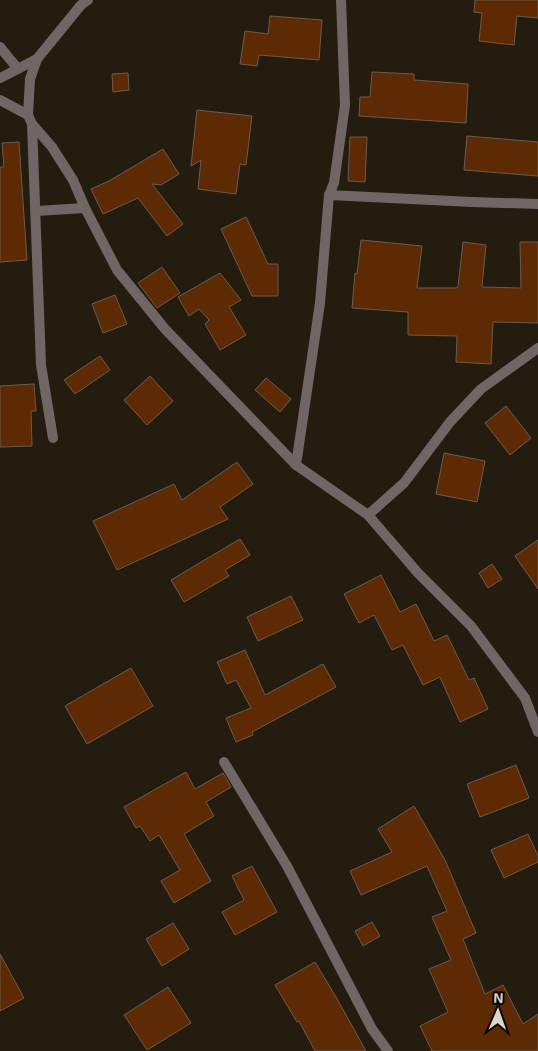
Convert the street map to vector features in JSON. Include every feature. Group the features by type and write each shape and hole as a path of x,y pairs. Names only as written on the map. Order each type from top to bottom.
{"street":[{"path":"53,438 41,365 36,211 30,120 30,79 37,59 88,0"},
{"path":"296,465 320,303 329,195 334,183 345,105 342,66 342,0"},
{"path":"0,47 18,69"},
{"path":"0,78 37,59"},
{"path":"0,100 30,120 52,147 73,180 85,208 117,270 165,329 296,465 368,515 418,573 471,626 524,698 538,732"},
{"path":"329,195 538,204"},
{"path":"36,211 85,208"},
{"path":"368,515 404,482 450,422 481,389 538,348"},
{"path":"224,762 287,866 372,1029 388,1051"}],"building":[{"path":"475,0 538,0 538,18 517,16 514,45 479,41 482,13 474,12"},
{"path":"270,16 322,20 319,60 259,55 257,66 240,64 245,31 268,34"},
{"path":"372,72 414,74 414,80 468,84 466,123 359,116 360,97 370,97"},
{"path":"128,73 129,90 113,92 112,74"},
{"path":"197,110 252,116 246,165 240,164 236,194 198,189 201,160 191,166"},
{"path":"467,136 538,142 538,176 464,170"},
{"path":"350,137 367,137 365,182 348,181"},
{"path":"19,142 27,260 0,262 0,167 4,167 2,143"},
{"path":"163,149 179,174 161,185 152,184 183,224 167,236 138,198 103,214 91,189 109,181"},
{"path":"246,217 268,264 278,264 278,296 252,296 221,229"},
{"path":"361,240 422,246 417,288 458,287 463,242 486,245 482,287 521,288 520,242 538,242 538,323 493,322 491,364 456,362 457,336 408,335 408,312 352,308 355,273 357,274"},
{"path":"162,267 180,293 157,308 138,283"},
{"path":"220,273 241,300 229,307 246,335 220,350 205,324 209,320 199,309 189,316 178,297"},
{"path":"115,295 127,324 103,333 92,304"},
{"path":"100,356 110,370 75,394 64,380"},
{"path":"150,376 173,401 147,425 124,400"},
{"path":"266,378 291,399 280,412 255,390"},
{"path":"34,384 36,411 31,411 32,446 0,447 0,386"},
{"path":"506,406 531,438 510,455 485,423"},
{"path":"444,453 485,461 477,502 436,494"},
{"path":"237,462 253,484 220,507 228,519 117,570 93,521 174,484 182,500"},
{"path":"240,539 250,555 225,570 229,576 184,602 171,580"},
{"path":"538,540 538,589 515,556"},
{"path":"492,564 502,579 488,588 479,573"},
{"path":"381,575 400,612 416,604 434,641 447,635 469,680 474,678 488,709 460,722 440,677 423,685 403,645 392,650 374,615 359,623 344,594"},
{"path":"291,596 303,620 258,641 247,617"},
{"path":"245,650 265,695 323,664 336,687 252,732 253,735 236,742 226,718 251,708 236,680 227,684 217,662"},
{"path":"131,668 153,706 87,744 65,706"},
{"path":"516,765 529,798 480,817 467,784"},
{"path":"186,772 195,789 223,773 231,787 206,802 214,816 184,834 211,881 174,903 161,881 180,870 159,835 150,841 140,826 136,828 124,807"},
{"path":"414,806 445,860 476,933 463,939 485,994 503,985 523,1024 538,1014 538,1051 432,1051 420,1026 448,1012 429,969 451,960 432,917 447,911 427,866 361,895 350,871 392,852 378,829"},
{"path":"528,834 538,856 538,862 504,878 491,850"},
{"path":"252,866 277,912 235,935 222,912 244,900 232,876"},
{"path":"372,922 380,936 363,946 355,931"},
{"path":"173,923 189,949 162,966 146,939"},
{"path":"0,954 24,998 0,1011"},
{"path":"315,962 366,1051 315,1051 299,1021 297,1022 275,985"},
{"path":"168,987 191,1023 147,1050 124,1015"}]}
